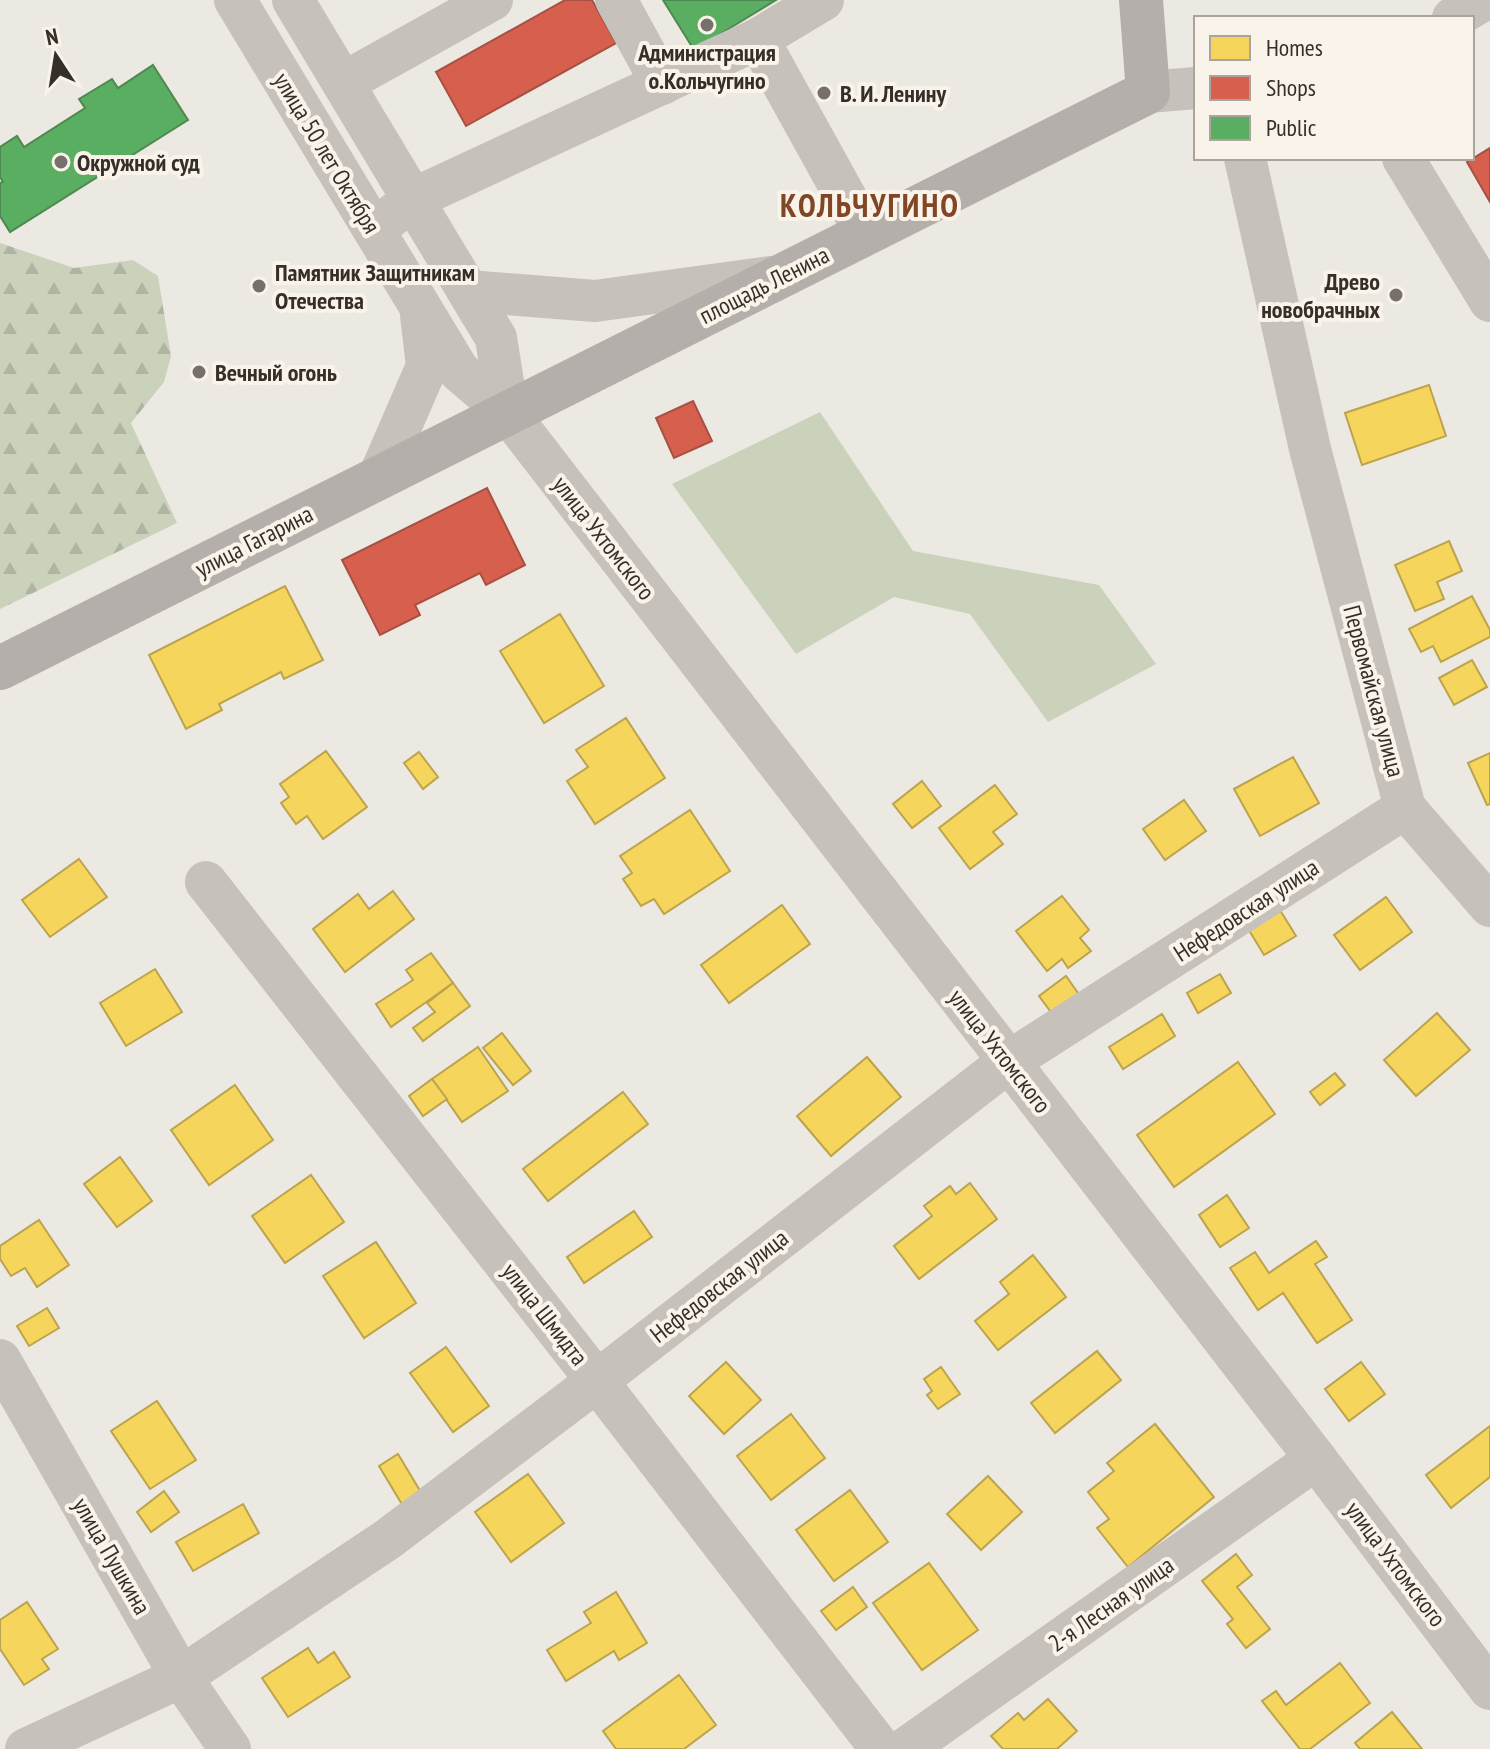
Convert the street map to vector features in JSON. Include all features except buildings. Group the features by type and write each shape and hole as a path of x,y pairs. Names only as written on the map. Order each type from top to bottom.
{"main road":[{"path":"1141,0 1148,92"},
{"name":"площадь Ленина","path":"508,413 1148,92"},
{"name":"улица Гагарина","path":"0,668 508,413"}],"street":[{"name":"улица 50 лет Октября","path":"235,0 459,371 508,413"},
{"name":"улица 50 лет Октября","path":"293,0 496,338 508,413"},
{"path":"343,83 492,0"},
{"path":"616,0 662,84"},
{"path":"374,230 413,199 758,39 823,0"},
{"path":"1456,16 1484,0"},
{"path":"758,39 866,234"},
{"name":"площадь Ленина","path":"1148,92 1194,88"},
{"name":"Первомайская улица","path":"1245,160 1310,449 1405,808 1490,906"},
{"path":"1404,160 1490,301"},
{"path":"468,291 595,301 783,275"},
{"name":"улица 50 лет Октября","path":"378,479 427,366 420,306"},
{"name":"улица Ухтомского","path":"508,413 1490,1689"},
{"name":"Нефедовская улица","path":"26,1749 181,1677 388,1539 1008,1062 1405,808"},
{"name":"улица Шмидта","path":"206,882 881,1749"},
{"name":"улица Пушкина","path":"0,1360 181,1677 230,1749"},
{"name":"2-я Лесная улица","path":"905,1749 1316,1459"}],"green space":[{"path":"0,243 74,268 133,260 158,276 171,356 164,382 131,423 177,523 0,609"},
{"path":"820,412 913,551 1099,585 1156,664 1048,722 970,614 894,597 796,654 672,484"}],"place":[{"name":"Администрация о.Кольчугино","path":"707,25"},
{"name":"В. И. Ленину","path":"824,93"},
{"name":"Окружной суд","path":"61,162"},
{"name":"Памятник Защитникам Отечества","path":"259,286"},
{"name":"Древо новобрачных","path":"1396,295"},
{"name":"Вечный огонь","path":"199,372"}],"district":[{"name":"КОЛЬЧУГИНО","path":"870,205"}]}
